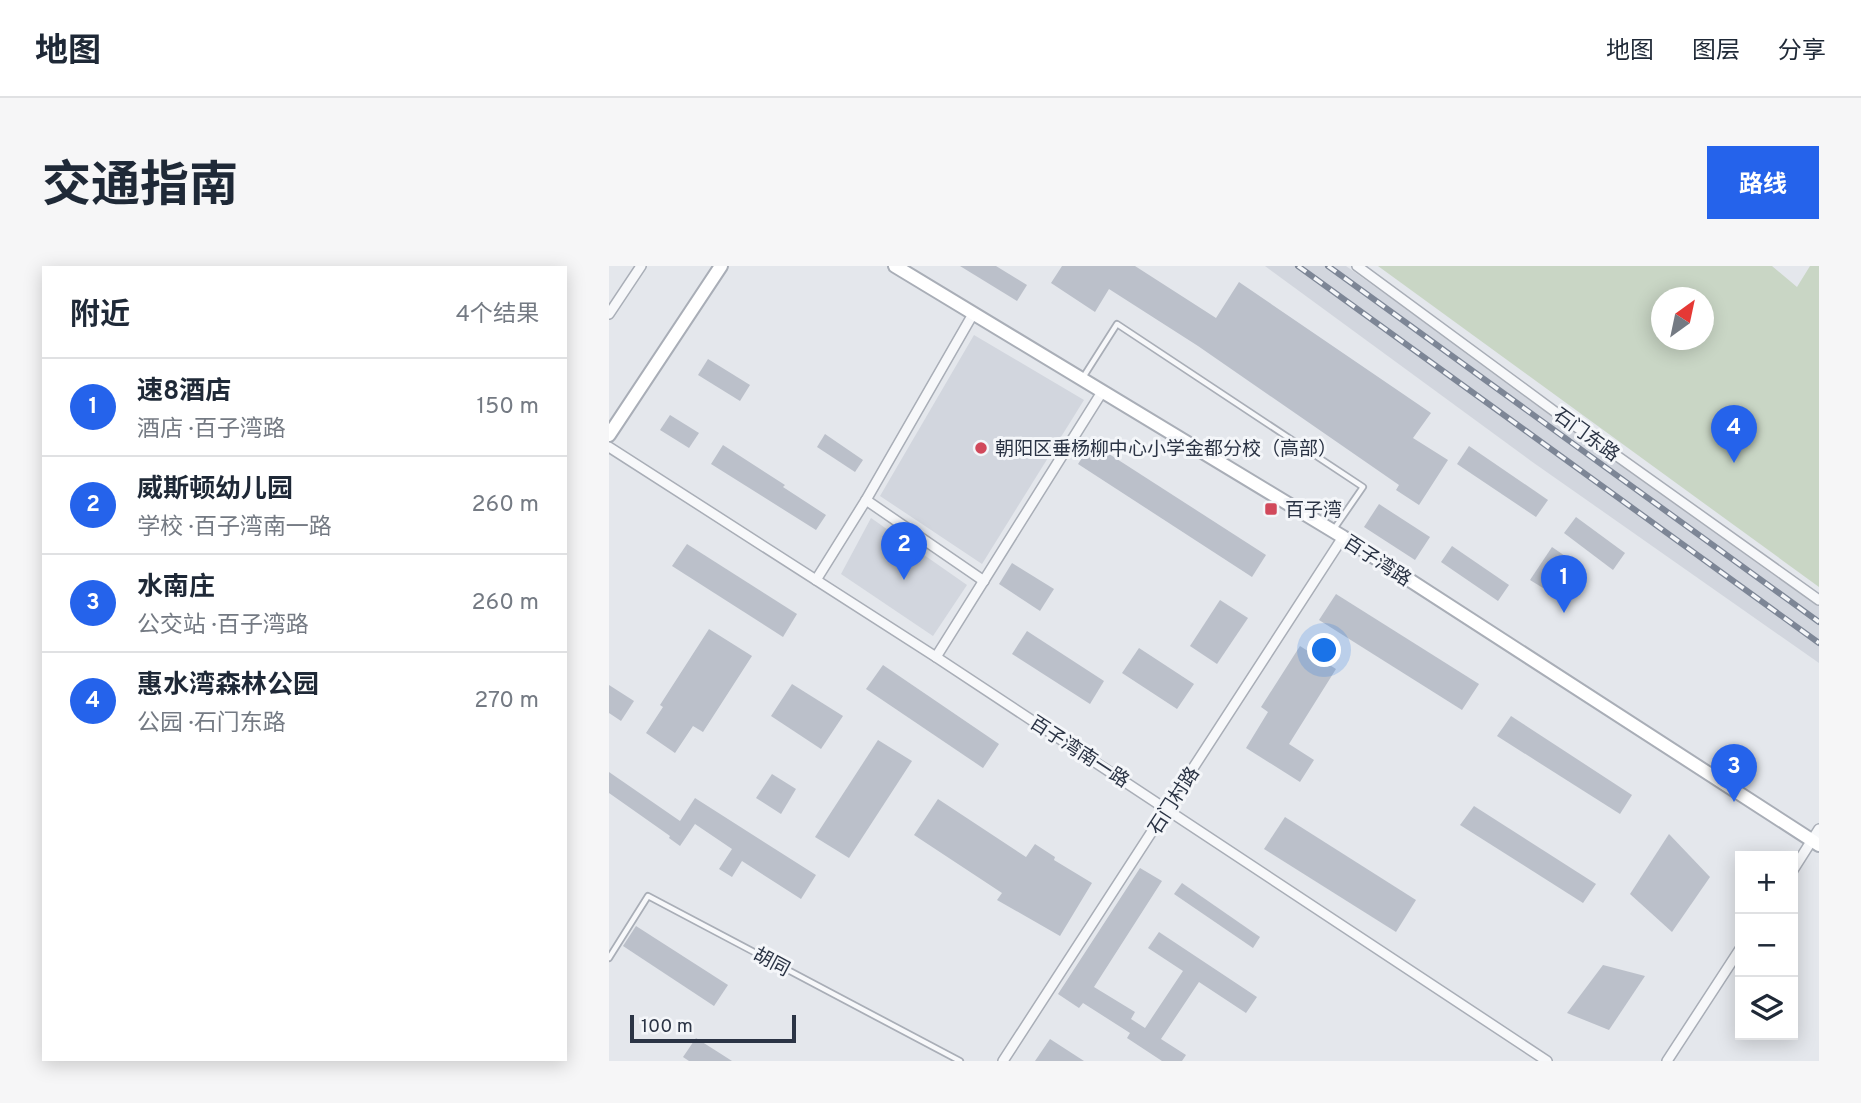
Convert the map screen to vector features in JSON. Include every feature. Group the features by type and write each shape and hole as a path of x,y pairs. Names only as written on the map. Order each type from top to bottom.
{"street":[{"path":"609,314 641,266"},
{"path":"609,435 721,266"},
{"name":"百子湾路","path":"895,266 1338,534 1817,838"},
{"name":"石门东路","path":"1357,266 1819,600"},
{"path":"816,580 866,500 973,314"},
{"path":"936,657 1102,392"},
{"name":"百子湾南一路","path":"609,447 936,657 1547,1061"},
{"path":"866,500 984,581"},
{"name":"石门村路","path":"1003,1061 1167,809 1338,534"},
{"path":"1798,863 1817,838"},
{"path":"1667,1061 1735,957"}],"lane":[{"path":"1081,379 1117,324 1363,487 1338,534"},
{"name":"胡同","path":"609,958 648,896 960,1061"}],"shaded area":[{"path":"1265,266 1346,266 1819,604 1819,663 1531,461"},
{"name":"朝阳区垂杨柳中心小学金都分校（高部）","path":"974,335 1084,400 982,564 880,496"},
{"path":"871,518 967,585 933,636 841,574"}],"green space":[{"path":"1378,266 1772,266 1797,287 1810,266 1819,266 1819,587"}],"building":[{"path":"960,266 996,266 1027,285 1017,301"},
{"path":"1062,266 1135,266 1216,318 1239,282 1431,413 1413,438 1448,460 1419,505 1396,490 1399,485 1198,346 1109,289 1095,312 1051,283"},
{"path":"708,359 750,385 740,401 698,375"},
{"path":"670,415 699,433 689,448 660,430"},
{"path":"825,434 863,460 855,472 817,447"},
{"path":"1092,443 1266,555 1252,577 1078,464"},
{"path":"723,445 826,515 816,530 711,464"},
{"path":"1469,446 1548,500 1536,517 1457,464"},
{"path":"1379,504 1430,537 1415,560 1364,527"},
{"path":"1576,517 1625,553 1613,570 1564,533"},
{"path":"687,544 797,614 783,637 672,566"},
{"path":"1452,546 1509,585 1498,601 1441,562"},
{"path":"1552,547 1565,556 1543,588 1530,580"},
{"path":"1012,563 1054,589 1040,611 999,584"},
{"path":"1336,594 1479,684 1462,710 1319,620"},
{"path":"1220,600 1248,618 1217,664 1190,646"},
{"path":"709,629 752,656 703,732 693,726 675,753 646,733 663,707 660,705"},
{"path":"1027,631 1104,681 1090,704 1012,654"},
{"path":"1300,646 1336,669 1289,744 1314,760 1300,782 1246,748 1268,712 1261,707"},
{"path":"1139,648 1194,684 1177,709 1122,673"},
{"path":"883,665 999,744 983,768 866,689"},
{"path":"792,684 843,716 821,749 771,716"},
{"path":"609,685 634,701 621,721 609,713"},
{"path":"1511,716 1632,795 1620,814 1497,736"},
{"path":"878,740 912,761 849,858 815,837"},
{"path":"609,772 680,821 695,798 816,875 801,899 742,861 732,877 719,869 732,849 695,824 680,846 609,793"},
{"path":"772,774 796,789 781,814 756,798"},
{"path":"938,799 1026,857 1035,844 1055,857 1054,860 1092,883 1060,936 997,900 1002,893 914,835"},
{"path":"1474,806 1596,884 1583,903 1460,825"},
{"path":"1285,817 1416,900 1396,932 1264,849"},
{"path":"1669,834 1710,877 1672,932 1630,894"},
{"path":"1140,868 1162,881 1094,987 1135,1012 1131,1019 1145,1028 1183,971 1148,948 1159,932 1257,997 1246,1013 1199,982 1161,1039 1186,1055 1182,1061 1162,1061 1127,1038 1130,1033 1083,1003 1079,1008 1058,994"},
{"path":"1182,883 1260,937 1253,948 1174,894"},
{"path":"636,926 728,985 714,1006 623,946"},
{"path":"1603,965 1645,976 1609,1030 1567,1013"},
{"path":"696,1038 732,1061 689,1061 683,1057"},
{"path":"1050,1039 1084,1061 1035,1061"}],"railway":[{"path":"1298,266 1819,643"},
{"path":"1328,266 1819,622"}],"place":[{"name":"朝阳区垂杨柳中心小学金都分校（高部）","path":"981,448"},
{"name":"惠水湾森林公园","path":"1734,463"},
{"name":"百子湾","path":"1271,509"},
{"name":"威斯顿幼儿园","path":"904,580"},
{"name":"速8酒店","path":"1564,613"},
{"name":"水南庄","path":"1734,802"}]}
